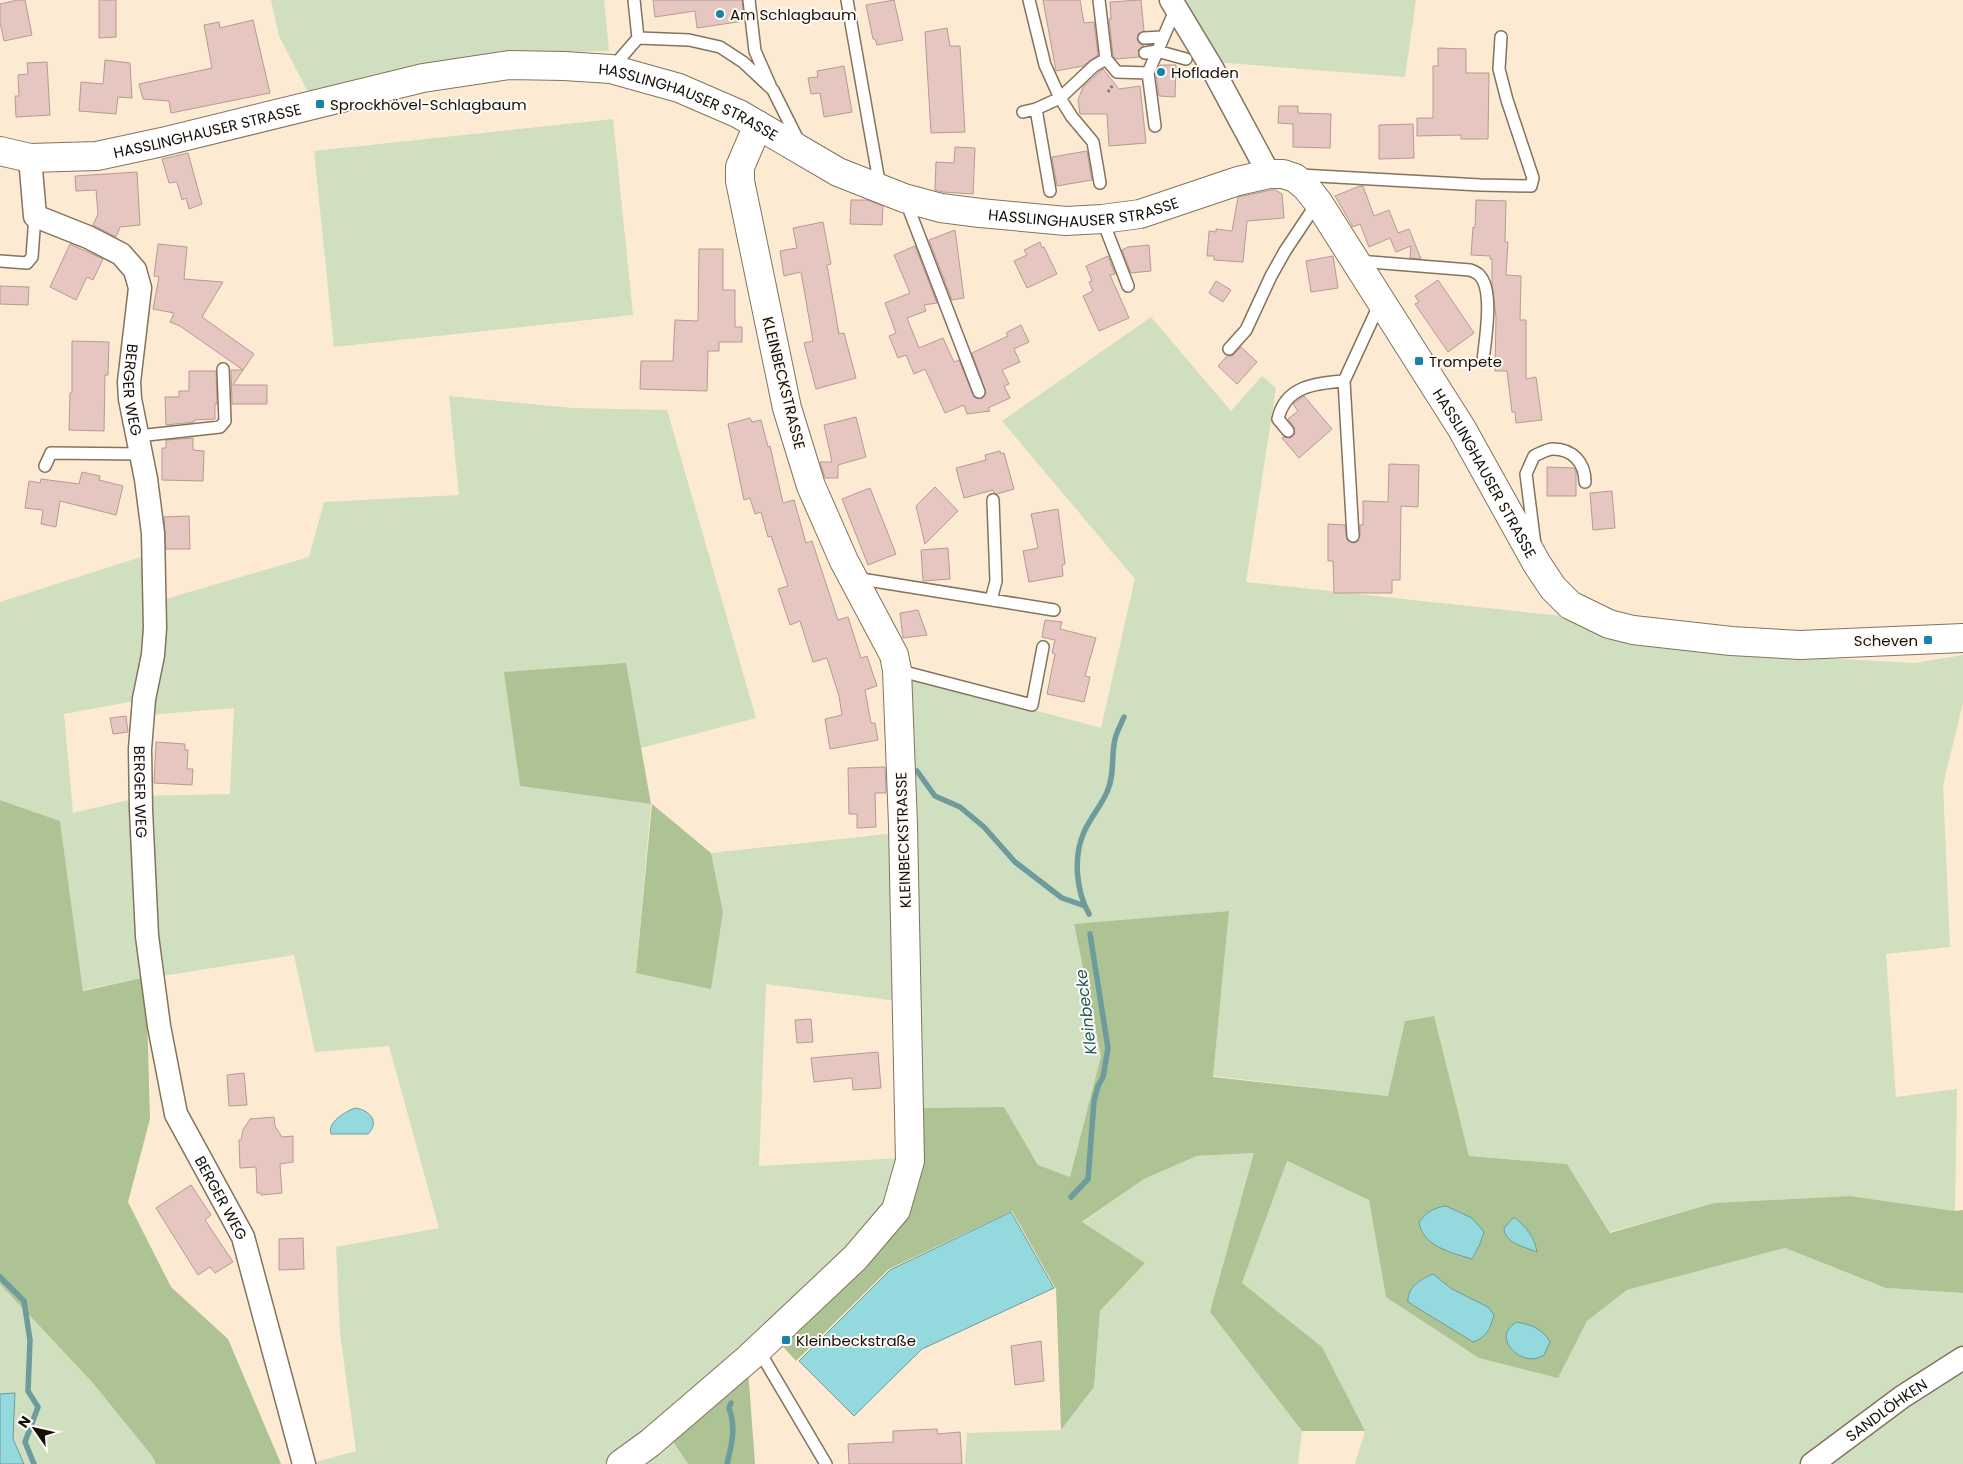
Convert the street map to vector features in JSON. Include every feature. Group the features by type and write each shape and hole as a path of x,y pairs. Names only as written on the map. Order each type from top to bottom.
{"main road":[{"name":"HASSLINGHAUSER STRASSE","path":"0,151 30,158 97,156 433,77 509,65 564,66 611,69 679,88 718,104 758,125 838,172 892,193 941,208 980,214 1066,221 1102,219 1140,214 1238,181 1276,174 1295,178 1306,187 1318,202 1356,261 1462,429 1537,564 1553,588 1570,605 1609,624 1634,630 1731,641 1800,645 1963,638"},
{"name":"KLEINBECKSTRASSE","path":"621,1464 650,1443 758,1349 855,1258 896,1210 910,1161 903,825 897,670 894,655 854,578 811,486 787,408 740,181 740,167 758,125"}],"street":[{"path":"1173,4 1276,174"},
{"path":"30,158 35,216"},
{"name":"BERGER WEG","path":"35,216 88,237 121,254 135,270 140,288 130,382 130,399 153,533 155,628 153,655 144,699 140,749 140,810 147,936 159,1026 176,1114 243,1237 304,1464"},
{"name":"SANDLÖHKEN","path":"1812,1464 1902,1397 1963,1358"}],"lane":[{"path":"611,69 638,38 634,0"},
{"path":"749,0 755,51 805,153"},
{"path":"847,0 892,193 979,392"},
{"path":"1029,0 1045,65 1060,98 1072,117 1093,142 1100,183"},
{"path":"1099,0 1106,58 1117,72 1148,72"},
{"path":"1155,126 1148,72 1173,4"},
{"path":"1276,174 1531,186 1533,178 1506,100 1499,69 1501,37"},
{"path":"638,38 690,40 720,47 743,62 773,90"},
{"path":"1144,38 1162,38"},
{"path":"1145,53 1157,50 1186,59"},
{"path":"1023,112 1036,109 1060,98 1094,66 1106,58"},
{"path":"1036,109 1050,191"},
{"path":"1229,349 1246,330 1272,276 1294,237 1318,202"},
{"path":"0,261 27,262 32,257 35,216"},
{"path":"1102,219 1128,286"},
{"path":"1356,261 1470,270 1480,276 1486,289 1488,304 1483,361"},
{"path":"1353,536 1344,381 1381,301"},
{"path":"45,466 51,453 139,445 220,427 226,421 223,369"},
{"path":"1288,431 1278,418 1280,408 1291,396 1301,389 1321,382 1344,381"},
{"path":"1537,564 1533,518 1526,474 1534,456 1552,448 1570,453 1581,463 1586,471 1585,482"},
{"path":"991,600 996,581 993,500"},
{"path":"854,578 1054,610"},
{"path":"897,670 1032,705 1042,647"},
{"path":"758,1349 826,1464"}],"green space":[{"path":"271,0 604,0 609,51 512,53 310,96 279,36"},
{"path":"1179,0 1416,0 1405,77 1214,62"},
{"path":"613,119 633,315 334,347 314,151"},
{"path":"1151,317 1231,411 1262,376 1276,388 1246,582 1571,617 1821,658 1915,663 1963,655 1963,703 1943,785 1950,947 1886,954 1896,1097 1957,1089 1955,1211 1850,1196 1714,1203 1610,1232 1567,1164 1469,1156 1433,1016 1405,1021 1388,1096 1213,1076 1229,911 1074,925 1101,1056 1070,1177 1038,1165 1004,1107 918,1108 902,675 1101,728 1135,579 1002,421"},
{"path":"449,396 572,408 667,410 756,718 641,748 520,786 651,804 636,972 723,912 711,853 897,833 897,1001 766,984 759,1166 901,1158 891,1208 842,1260 612,1464 308,1464 356,1451 340,1333 336,1247 439,1228 389,1046 315,1052 294,955 156,977 145,796 230,794 234,708 148,715 159,601 309,557 324,502 459,495"},
{"path":"150,554 140,700 64,714 73,813 137,798 146,977 83,990 60,821 0,800 0,602"},
{"path":"626,663 651,804 520,786 504,672"},
{"path":"0,800 60,821 83,991 146,977 150,1119 128,1202 171,1287 228,1339 281,1464 156,1464 152,1456 92,1382 0,1284"},
{"path":"652,804 711,853 723,912 711,989 636,973"},
{"path":"1229,911 1213,1077 1388,1096 1405,1021 1434,1016 1469,1156 1567,1164 1610,1233 1714,1203 1850,1196 1955,1211 1963,1210 1963,1293 1886,1288 1785,1248 1627,1290 1587,1321 1558,1378 1479,1358 1386,1297 1369,1200 1287,1161 1242,1283 1322,1347 1365,1431 1302,1431 1210,1312 1254,1153 1197,1156 1144,1179 1082,1222 1145,1263 1100,1311 1094,1387 1061,1430 1056,1289 1012,1211 889,1269 796,1361 777,1340 900,1211 918,1108 1004,1107 1038,1165 1070,1177 1101,1056 1074,924"},
{"path":"1255,1153 1210,1312 1302,1431 1298,1464 965,1464 967,1433 1061,1430 1094,1387 1100,1311 1145,1263 1082,1223 1144,1179 1197,1156"},
{"path":"1286,1161 1369,1199 1386,1297 1558,1378 1587,1321 1627,1290 1785,1248 1886,1288 1963,1293 1963,1464 1355,1464 1365,1431 1242,1283"},
{"path":"0,1284 92,1382 152,1456 156,1464 0,1464"},
{"path":"748,1369 755,1464 688,1464 670,1437"},
{"path":"670,1437 688,1464 637,1464"}],"water":[{"path":"355,1108 365,1111 372,1117 372,1130 368,1134 331,1134 330,1130 334,1122"},
{"path":"1446,1206 1472,1218 1484,1232 1472,1259 1439,1247 1432,1243 1421,1230 1419,1222 1425,1216 1434,1209"},
{"path":"1011,1212 1054,1288 922,1349 854,1416 799,1361 890,1270"},
{"path":"1514,1217 1529,1232 1537,1252 1516,1244 1507,1237 1504,1228"},
{"path":"1433,1274 1452,1289 1488,1307 1494,1315 1489,1328 1482,1338 1473,1342 1408,1302 1412,1288 1424,1278"},
{"path":"1517,1322 1536,1328 1547,1337 1550,1342 1544,1355 1532,1359 1525,1358 1512,1350 1506,1339 1507,1333 1510,1327"},
{"path":"15,1393 13,1439 24,1464 0,1464 0,1394"}],"building":[{"path":"25,0 32,35 4,41 0,22 0,4"},
{"path":"99,0 116,0 116,37 99,38"},
{"name":"Am Schlagbaum","path":"653,0 742,0 744,21 697,28 695,11 655,17"},
{"path":"894,0 903,40 877,45 875,39 873,39 866,5"},
{"path":"1043,0 1080,0 1084,23 1094,22 1098,55 1083,66 1056,71"},
{"path":"1141,0 1144,31 1138,34 1137,39 1140,44 1144,45 1138,50 1139,57 1116,59 1113,56 1109,19 1111,19 1110,2"},
{"path":"253,20 270,93 171,113 169,101 143,99 139,84 212,68 204,25 219,22 220,28"},
{"path":"947,28 950,46 960,46 965,132 931,133 925,32"},
{"path":"1438,48 1466,49 1466,73 1489,73 1488,139 1461,139 1461,135 1417,136 1417,118 1433,118 1433,66 1438,66"},
{"path":"105,60 130,63 132,98 118,97 116,114 79,111 81,82 103,84"},
{"path":"47,62 50,115 16,117 15,96 19,96 18,75 28,74 27,63"},
{"path":"1160,65 1176,65 1175,97 1159,96 1156,74"},
{"path":"844,66 852,112 824,117 820,93 811,94 808,78 818,77 817,71"},
{"path":"1103,69 1119,89 1140,86 1146,143 1109,146 1107,114 1080,114 1078,100 1083,87"},
{"path":"1279,106 1298,106 1298,113 1331,114 1330,148 1293,147 1293,124 1278,123"},
{"path":"1413,124 1414,158 1379,159 1379,125"},
{"path":"955,147 975,148 973,194 935,190 936,162 954,163"},
{"path":"1087,151 1092,180 1057,186 1052,157"},
{"path":"188,153 202,204 189,209 186,198 182,200 177,182 169,183 162,159"},
{"path":"137,172 140,225 120,227 116,237 93,225 98,214 96,190 76,191 75,176"},
{"path":"1363,186 1374,216 1389,210 1398,233 1409,229 1421,259 1410,258 1411,246 1396,252 1390,238 1369,247 1360,224 1353,227 1335,196"},
{"path":"1276,190 1282,194 1284,218 1247,221 1243,262 1214,260 1214,256 1207,256 1209,231 1216,232 1216,229 1232,231 1238,197"},
{"path":"851,200 867,200 883,206 882,225 850,224"},
{"path":"1476,200 1506,201 1505,242 1508,242 1506,275 1521,276 1520,320 1526,320 1526,379 1536,377 1542,420 1516,423 1515,412 1512,412 1507,371 1495,371 1496,317 1492,284 1492,259 1490,259 1490,256 1471,255 1473,227 1475,228"},
{"path":"823,222 831,264 827,265 839,334 844,333 856,378 816,389 804,343 813,341 801,272 784,276 780,251 797,248 793,228"},
{"path":"955,230 964,298 952,300 929,240"},
{"path":"1040,242 1057,274 1027,288 1014,261 1027,255 1024,250"},
{"path":"70,244 103,259 93,280 87,277 76,300 50,287"},
{"path":"158,244 187,247 184,279 223,282 202,317 254,354 243,370 180,326 170,322 174,313 153,309 159,277 154,276"},
{"path":"1149,245 1151,271 1131,273 1122,250 1128,247"},
{"path":"915,246 937,303 924,305 926,311 907,318 919,348 943,338 954,362 959,360 974,397 982,399 986,393 972,353 1008,336 1006,333 1021,325 1029,342 1014,349 1020,362 1002,370 1009,384 1004,386 1010,398 988,408 990,411 967,414 964,405 945,413 925,369 914,374 906,355 898,358 889,336 896,333 885,303 910,293 894,255"},
{"path":"699,249 723,249 723,290 735,290 735,327 742,327 742,342 719,342 719,351 708,351 707,391 640,389 641,361 673,361 675,320 698,321"},
{"path":"1108,256 1115,274 1110,275 1129,318 1099,331 1083,296 1093,291 1089,282 1092,281 1086,266"},
{"path":"1333,256 1338,288 1311,292 1306,261"},
{"path":"1438,280 1474,333 1448,352 1415,304 1419,302 1415,296"},
{"path":"1216,281 1231,290 1223,302 1209,293"},
{"path":"0,286 29,287 28,305 0,304"},
{"path":"72,341 109,342 108,375 105,375 104,431 69,430 70,393 72,393"},
{"path":"1241,347 1257,362 1237,384 1218,366 1227,356 1232,356"},
{"path":"231,370 243,370 233,385 267,385 267,404 232,404"},
{"path":"189,371 216,371 217,404 215,404 215,419 194,420 194,422 166,425 165,397 179,397 179,391 189,391"},
{"path":"1304,396 1332,429 1299,458 1282,438 1290,438 1295,434 1294,427 1288,419 1298,411 1293,404"},
{"path":"856,417 866,457 838,465 838,478 825,478 820,462 832,462 824,425"},
{"path":"750,418 752,422 761,420 768,447 770,446 783,503 794,500 806,543 812,541 838,620 848,617 861,658 867,656 877,686 865,690 871,723 875,723 878,740 830,749 825,719 842,715 839,696 827,658 813,662 800,621 790,625 778,589 788,586 771,536 768,537 761,512 755,514 750,498 744,500 728,424"},
{"path":"193,438 193,450 204,451 203,481 162,480 162,448 166,448 166,440"},
{"path":"1000,451 1001,454 1004,453 1014,489 997,494 993,490 964,498 956,468 986,460 985,455"},
{"path":"1389,464 1419,465 1418,507 1401,506 1400,580 1392,580 1392,593 1334,593 1333,561 1328,561 1328,524 1345,525 1347,540 1353,543 1357,542 1360,536 1360,525 1363,525 1363,501 1388,502"},
{"path":"1547,467 1574,468 1576,472 1576,496 1547,496"},
{"path":"82,472 100,476 99,480 123,486 116,515 60,501 56,527 41,524 43,510 25,508 29,481 40,483 41,479 79,484"},
{"path":"935,487 958,511 925,544 916,506"},
{"path":"870,488 896,554 868,565 842,499"},
{"path":"1612,491 1615,528 1593,530 1590,493"},
{"path":"1058,509 1065,564 1062,565 1063,576 1029,582 1023,551 1038,548 1031,514"},
{"path":"189,516 190,549 166,549 164,517"},
{"path":"948,548 950,579 923,581 921,550"},
{"path":"918,610 927,635 903,638 900,613"},
{"path":"1045,620 1062,622 1060,629 1096,638 1085,676 1090,677 1084,702 1047,694 1055,654 1052,653 1055,640 1042,637"},
{"path":"126,716 128,732 113,734 110,718"},
{"path":"156,742 185,744 185,750 188,750 187,769 193,769 192,785 154,783"},
{"path":"885,767 886,793 875,793 876,827 857,828 857,814 849,814 848,768"},
{"path":"811,1019 813,1042 797,1043 795,1020"},
{"path":"878,1052 881,1088 853,1090 852,1078 814,1082 811,1058"},
{"path":"244,1073 247,1105 229,1106 227,1075"},
{"path":"274,1117 275,1126 282,1137 293,1136 293,1162 280,1164 282,1193 261,1195 261,1193 257,1193 256,1167 240,1168 239,1140 241,1140 243,1130 250,1119"},
{"path":"191,1185 211,1215 205,1220 233,1262 215,1273 210,1267 198,1275 156,1208"},
{"path":"303,1238 304,1269 279,1270 279,1239"},
{"path":"1041,1341 1044,1381 1015,1385 1011,1346"},
{"path":"937,1429 938,1434 960,1432 962,1464 849,1464 848,1444 893,1442 893,1431"}],"waterway":[{"name":"Kleinbecke","path":"1089,914 1081,895 1077,874 1078,852 1084,832 1105,797 1112,772 1115,739 1124,717"},
{"name":"Kleinbecke","path":"917,771 935,796 960,807 984,827 1015,862 1062,898 1085,906"},
{"name":"Kleinbecke","path":"1071,1197 1088,1179 1094,1101 1098,1086 1103,1077 1108,1048 1090,934"},
{"path":"0,1277 24,1301 30,1340 28,1391 38,1407 25,1442 34,1464"},
{"name":"Kleinbecke","path":"727,1464 732,1436 729,1408 731,1403"}],"place":[{"name":"Am Schlagbaum","path":"720,14"},
{"name":"Hofladen","path":"1161,72"},
{"name":"Sprockhövel-Schlagbaum","path":"320,104"},
{"name":"Trompete","path":"1419,361"},
{"name":"Scheven","path":"1928,640"},
{"name":"Kleinbeckstraße","path":"786,1340"}]}
